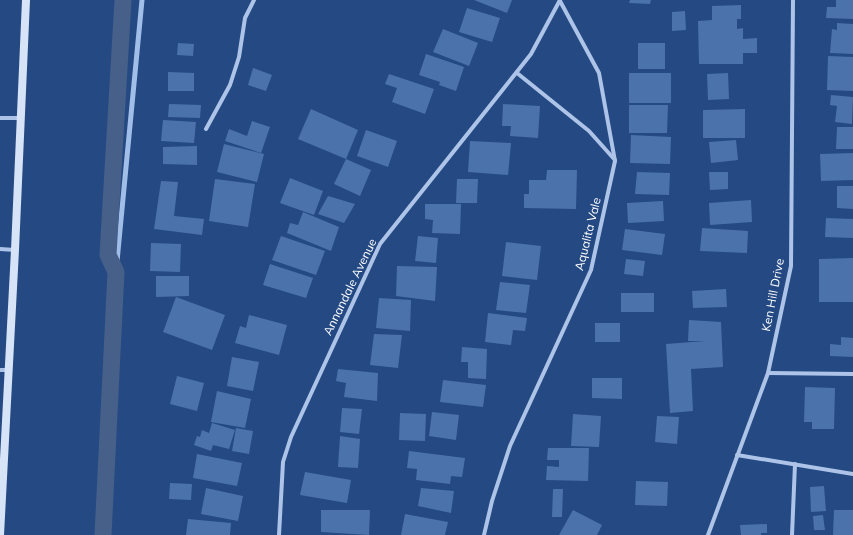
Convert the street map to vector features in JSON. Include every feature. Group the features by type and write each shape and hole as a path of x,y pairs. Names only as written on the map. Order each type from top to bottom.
{"street":[{"path":"0,535 0,502 10,370 16,250 26,0"},
{"path":"206,129 230,85 239,57 245,18 254,0"},
{"name":"Annandale Avenue","path":"279,535 284,462 290,437 380,244 517,73 531,54 560,0"},
{"name":"Aqualita Vale","path":"484,535 492,501 510,446 591,270 615,161 599,73 560,0"},
{"name":"Ken Hill Drive","path":"708,535 768,373 791,266 793,0"},
{"path":"517,73 589,131 615,161"},
{"path":"0,118 21,118"},
{"path":"0,249 16,250"},
{"path":"0,370 10,370"},
{"path":"768,373 853,374"},
{"path":"737,455 853,474"},
{"path":"792,535 795,464"}],"building":[{"path":"474,0 512,0 507,13"},
{"path":"630,0 651,0 650,4 629,3"},
{"path":"836,0 853,0 853,19 826,18 827,7 836,7"},
{"path":"741,5 741,19 737,19 737,29 743,28 743,39 757,38 757,53 743,53 743,64 699,64 698,21 712,20 712,6"},
{"path":"467,8 500,18 492,42 459,32"},
{"path":"685,11 686,30 672,31 672,12"},
{"path":"837,23 853,24 853,54 830,53 832,29 837,30"},
{"path":"443,29 478,43 469,66 433,52"},
{"path":"178,43 194,44 193,56 177,55"},
{"path":"638,43 665,43 665,69 638,69"},
{"path":"426,54 464,67 456,91 439,85 440,82 419,75"},
{"path":"828,56 853,57 853,91 827,90"},
{"path":"253,68 272,75 266,91 248,85"},
{"path":"168,72 194,73 194,91 168,91"},
{"path":"629,73 671,73 671,103 629,103"},
{"path":"728,73 729,99 708,100 707,74"},
{"path":"389,74 434,89 425,114 392,102 397,88 385,84"},
{"path":"831,95 853,97 852,124 835,122 837,106 830,105"},
{"path":"169,104 201,105 200,118 168,117"},
{"path":"503,104 540,106 538,138 510,136 511,126 502,126"},
{"path":"629,105 668,105 667,133 629,133"},
{"path":"311,109 358,130 346,159 298,139"},
{"path":"745,109 745,138 703,138 703,110"},
{"path":"163,120 196,122 194,143 161,141"},
{"path":"252,121 270,127 261,153 225,141 229,129 247,136"},
{"path":"837,127 853,127 853,149 836,149"},
{"path":"366,130 397,141 388,167 357,156"},
{"path":"631,135 671,137 670,164 630,163"},
{"path":"736,140 738,160 711,163 709,142"},
{"path":"470,141 511,143 508,175 468,172"},
{"path":"224,144 264,154 257,182 217,172"},
{"path":"197,146 197,165 163,164 163,147"},
{"path":"853,153 853,180 821,181 820,154"},
{"path":"346,159 371,170 360,196 334,184"},
{"path":"547,170 577,170 576,209 524,208 524,194 529,194 529,180 546,180"},
{"path":"637,172 670,173 669,195 635,194"},
{"path":"709,172 728,172 728,189 710,190"},
{"path":"290,178 323,191 314,215 280,203"},
{"path":"215,179 255,184 248,227 209,221"},
{"path":"457,179 478,179 477,203 456,203"},
{"path":"161,181 178,182 174,216 204,219 202,235 154,229"},
{"path":"837,186 853,186 853,209 837,208"},
{"path":"328,196 355,204 344,223 318,214"},
{"path":"751,200 752,222 710,225 709,203"},
{"path":"663,201 664,221 628,223 627,203"},
{"path":"425,204 461,204 460,234 432,233 433,220 425,219"},
{"path":"303,212 339,227 331,251 287,233 290,223 298,225"},
{"path":"826,218 853,219 853,238 825,237"},
{"path":"702,228 748,231 747,253 700,251"},
{"path":"625,229 665,234 662,255 622,250"},
{"path":"281,236 325,251 316,275 272,260"},
{"path":"418,236 438,238 436,263 415,261"},
{"path":"506,242 541,246 537,280 502,276"},
{"path":"151,243 181,244 180,272 150,271"},
{"path":"853,258 853,302 819,302 819,259"},
{"path":"626,259 645,261 643,276 624,274"},
{"path":"270,264 313,278 306,298 263,285"},
{"path":"397,266 437,267 435,301 396,296"},
{"path":"156,276 189,276 189,296 156,297"},
{"path":"500,282 530,285 526,313 496,310"},
{"path":"726,289 727,307 693,308 692,291"},
{"path":"621,293 654,293 654,312 621,312"},
{"path":"176,297 225,315 212,350 163,332"},
{"path":"379,298 411,300 410,331 376,328"},
{"path":"488,313 527,318 525,331 513,330 511,345 485,342"},
{"path":"249,315 287,325 279,355 235,343 240,326 246,328"},
{"path":"689,320 721,322 723,367 691,369 693,411 670,413 666,344 705,341 688,341"},
{"path":"595,323 620,323 620,342 595,342"},
{"path":"374,334 402,335 398,368 370,365"},
{"path":"841,337 853,338 853,357 830,356 830,344 841,345"},
{"path":"462,347 487,349 486,379 468,378 468,362 461,362"},
{"path":"232,357 259,362 253,391 227,386"},
{"path":"338,369 378,373 377,401 344,397 346,383 336,381"},
{"path":"177,376 204,383 197,411 170,404"},
{"path":"592,378 622,378 622,399 592,398"},
{"path":"443,380 486,385 483,407 440,402"},
{"path":"805,387 835,388 834,429 812,429 812,422 804,422"},
{"path":"217,391 251,399 245,428 211,422"},
{"path":"342,408 362,409 359,434 340,432"},
{"path":"432,412 459,415 456,440 429,436"},
{"path":"400,413 426,414 425,441 399,440"},
{"path":"573,414 601,416 599,447 571,446"},
{"path":"657,416 679,417 677,444 655,442"},
{"path":"212,423 235,430 229,449 213,445 211,451 194,445 197,436 200,437 202,430 209,433"},
{"path":"236,428 253,431 249,454 232,451"},
{"path":"340,436 360,439 358,468 338,467"},
{"path":"548,448 589,448 588,481 546,480 547,466 559,467 559,460 547,460"},
{"path":"409,451 465,458 462,477 451,476 450,484 416,480 417,469 407,468"},
{"path":"197,454 242,463 237,486 193,478"},
{"path":"305,472 351,480 347,503 300,495"},
{"path":"636,481 668,482 667,506 635,505"},
{"path":"170,483 192,484 191,500 169,499"},
{"path":"824,486 826,511 811,512 810,487"},
{"path":"206,488 243,496 238,521 201,514"},
{"path":"421,488 454,491 451,513 418,506"},
{"path":"553,489 563,489 562,517 552,517"},
{"path":"321,510 370,510 369,535 321,532"},
{"path":"573,510 602,525 597,535 559,535"},
{"path":"834,510 853,510 853,535 833,535"},
{"path":"405,514 448,522 445,535 401,535"},
{"path":"823,515 825,530 814,530 813,516"},
{"path":"188,519 231,523 230,535 186,535"},
{"path":"767,524 767,533 761,533 761,535 741,535 740,525"}],"waterway":[{"path":"103,535 116,272 108,255 123,0"},
{"path":"116,272 142,0"}]}
